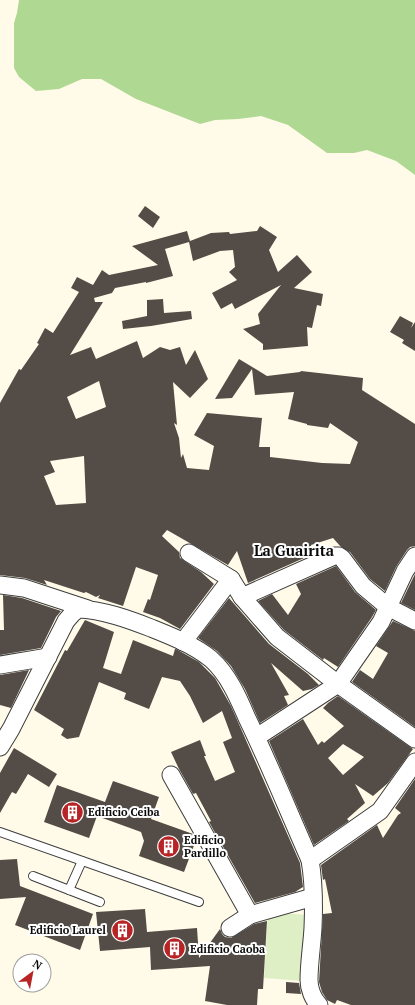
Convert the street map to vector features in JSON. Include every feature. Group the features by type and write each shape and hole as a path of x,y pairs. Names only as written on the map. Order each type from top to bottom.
{"street":[{"path":"189,554 231,579 242,597 278,637 338,684 415,739"},
{"path":"242,597 334,556 339,556 363,586 388,606 415,621"},
{"path":"257,737 338,684 381,622 405,571 415,556"},
{"path":"183,642 231,579"},
{"path":"0,585 24,588 88,610"},
{"path":"0,747 11,729 66,621 78,609 102,612 138,623 183,642 210,658 222,672 233,689 257,737 310,860 313,880 313,927 309,981 312,994 319,1005"},
{"path":"0,665 48,657"},
{"path":"310,860 380,811 415,762"},
{"path":"171,776 250,915"},
{"path":"230,928 250,915 313,897"}],"lane":[{"path":"0,832 199,902"},
{"path":"69,890 82,861"},
{"path":"33,876 100,902"}],"green space":[{"path":"19,0 415,0 415,175 396,161 367,150 354,153 327,153 288,125 261,116 215,120 200,124 136,99 101,79 82,79 59,89 36,91 19,77 14,68 14,23"},
{"path":"268,912 308,915 303,981 264,978"}],"building":[{"path":"145,206 160,217 153,228 138,216"},
{"path":"260,226 277,237 269,250 278,272 297,255 312,272 294,288 323,294 321,306 317,305 312,328 307,327 308,346 263,350 263,344 243,329 260,324 258,314 281,285 235,309 232,303 221,309 212,293 237,280 229,272 235,267 233,250 220,251 193,261 189,242 165,249 173,276 146,283 115,288 112,293 94,298 95,302 103,302 70,355 91,347 96,359 137,341 143,358 160,347 170,350 180,347 186,365 195,350 208,379 190,398 173,382 177,425 174,423 179,438 181,458 183,454 187,468 209,470 214,446 194,435 207,413 262,418 259,447 270,447 270,457 322,463 350,464 358,442 330,423 328,428 307,425 288,419 294,392 255,395 252,369 232,398 215,399 239,359 267,376 301,371 363,378 362,390 415,424 415,546 410,547 407,550 396,567 385,591 370,579 350,552 341,547 333,538 311,545 313,554 248,583 237,551 228,565 167,530 162,536 179,552 180,558 201,572 214,584 180,629 160,618 143,612 148,599 150,600 158,575 136,567 123,606 98,598 100,595 96,597 86,592 84,593 44,580 47,585 25,578 0,575 0,403 19,369 21,370 39,344 37,343 45,328 53,333 79,292 71,288 77,277 93,285 102,270 109,275 158,265 132,246 187,231 190,241 211,233 229,232 230,234 257,231","holes":["99,381 106,407 76,419 67,397","84,456 86,503 56,505 44,476 55,472 50,461"]},
{"path":"163,299 164,313 191,311 192,319 123,329 122,321 147,316 147,300"},
{"path":"400,316 413,323 411,328 415,322 415,351 402,343 404,340 390,332"},
{"path":"336,566 355,592 376,610 338,667 324,658 323,660 284,630 258,601 272,594 288,615 301,594 296,584"},
{"path":"415,574 415,610 401,603"},
{"path":"3,595 22,598 61,611 56,617 41,648 0,655 0,630 4,630"},
{"path":"229,598 269,644 308,674 319,685 312,689 303,691 271,663 289,695 284,696 288,705 260,723 245,689 231,666 217,651 198,638"},
{"path":"85,620 114,632 103,668 121,674 133,640 173,656 176,649 199,662 215,678 231,706 300,863 303,887 295,892 255,903 209,822 211,821 196,793 193,794 171,752 200,740 206,756 204,756 215,781 235,772 223,742 232,738 222,711 203,723 190,696 180,681 162,677 149,709 124,699 126,693 99,682 79,737 67,739 61,735 64,729 34,710 65,650 67,651"},
{"path":"393,621 415,631 415,727 352,682 360,670 373,679 388,653 376,646"},
{"path":"29,670 11,708 0,705 0,675"},
{"path":"338,696 413,749 388,783 373,796 355,784 365,803 347,819 349,821 314,845 269,741 303,719 318,745 322,741 324,743 344,726 323,708","holes":["343,744 364,757 343,775 328,758"]},
{"path":"14,748 57,774 49,787 28,774 16,794 12,792 0,813 0,773"},
{"path":"415,779 415,1005 351,1005 337,1000 335,1004 327,1000 322,992 319,982 323,914 332,913 325,879 323,880 321,865 377,825 383,838 398,815 401,813 395,808"},
{"path":"113,781 159,797 151,819 193,834 196,840 184,872 139,856 144,841 141,832 97,816 89,838 44,822 57,785 105,802"},
{"path":"17,859 20,886 93,914 80,950 15,925 26,897 0,899 0,860"},
{"path":"145,909 147,932 197,928 199,958 220,929 225,937 231,938 254,924 267,921 263,989 258,989 257,1005 227,1005 205,1001 210,966 151,970 150,947 100,951 96,912"},
{"path":"286,982 299,983 301,994 286,993"}],"place":[{"name":"Edificio Ceiba","path":"73,812"},
{"name":"Edificio Pardillo","path":"168,846"},
{"name":"Edificio Laurel","path":"122,930"},
{"name":"Edificio Caoba","path":"174,949"}],"district":[{"name":"La Guairita","path":"294,550"}]}
